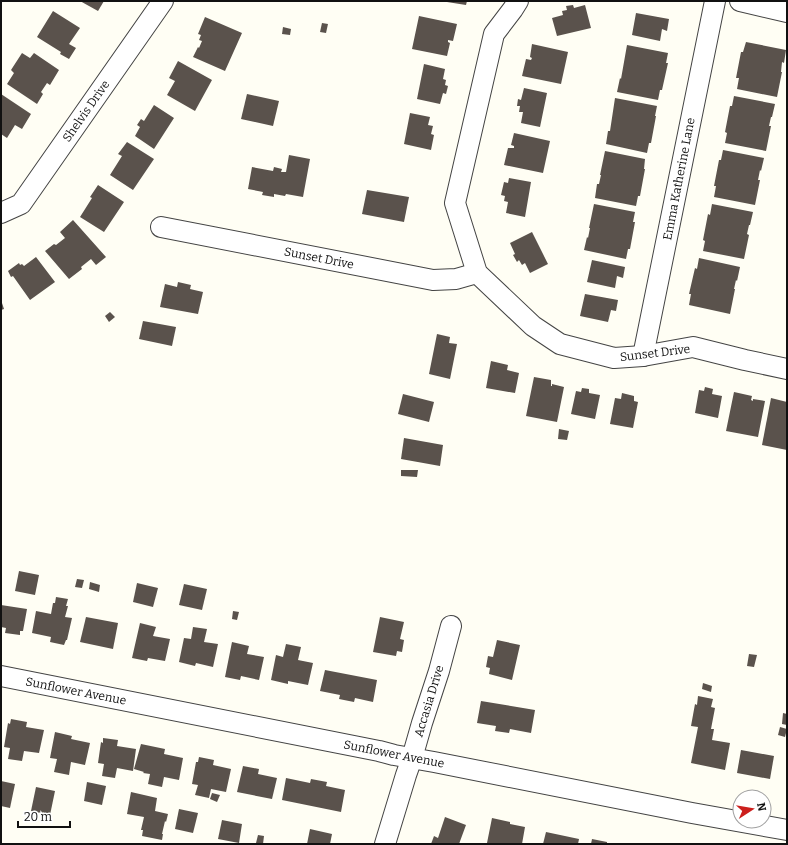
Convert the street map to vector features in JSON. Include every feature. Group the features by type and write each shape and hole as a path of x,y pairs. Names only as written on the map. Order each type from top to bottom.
{"street":[{"name":"Shelvis Drive","path":"1,213 21,204 163,1"},
{"name":"Sunset Drive","path":"518,1 513,10 494,34 455,203 477,273 533,326 560,344 614,358 643,356 693,347 787,369"},
{"name":"Emma Katherine Lane","path":"643,356 715,1"},
{"path":"740,1 787,12"},
{"name":"Sunset Drive","path":"161,227 433,280 456,279 477,273"},
{"name":"Accasia Drive","path":"385,844 439,671 451,626"},
{"name":"Sunflower Avenue","path":"1,676 394,755 787,830"}],"building":[{"path":"80,1 104,1 98,11"},
{"path":"447,1 467,1 466,5"},
{"path":"573,5 574,8 585,5 591,28 557,36 552,18 563,15 562,11 567,10 566,6"},
{"path":"53,11 80,28 69,44 76,48 69,59 60,54 61,52 37,37"},
{"path":"636,13 669,19 667,31 662,29 660,41 632,35"},
{"path":"419,16 457,24 453,41 448,40 450,43 447,56 412,49"},
{"path":"205,17 242,33 225,71 193,57 202,41 199,40 201,35 198,34"},
{"path":"322,23 328,24 326,33 320,32"},
{"path":"283,27 291,29 290,35 282,34"},
{"path":"746,42 786,50 784,63 782,62 782,72 777,97 737,89 739,78 736,78 741,52 743,52"},
{"path":"532,44 568,52 561,84 522,76 526,59 531,60 532,58 530,57"},
{"path":"627,45 668,53 666,63 668,63 662,90 660,90 658,100 617,92 620,78 621,79"},
{"path":"22,53 30,58 34,53 59,70 50,85 47,83 41,92 43,94 37,104 7,84 14,73 11,70"},
{"path":"178,61 212,80 195,111 167,95 175,81 169,78"},
{"path":"424,64 445,69 443,79 446,80 445,85 448,86 446,94 443,93 440,104 417,99"},
{"path":"524,88 547,93 540,127 521,123 523,112 519,112 520,106 517,106 518,99 521,100"},
{"path":"1,94 31,114 22,129 15,125 7,138 1,134"},
{"path":"247,94 279,101 273,126 241,119"},
{"path":"734,96 775,104 769,126 771,126 766,151 725,143 727,133 725,132 730,106 732,106"},
{"path":"615,98 657,106 651,143 649,143 647,153 606,144 608,131 610,131"},
{"path":"154,105 174,118 154,149 135,136 140,127 137,125 141,119 144,121"},
{"path":"410,113 430,117 428,125 433,126 431,134 434,135 431,150 404,144"},
{"path":"514,133 550,141 543,173 504,165 508,148 514,148 514,146 511,145"},
{"path":"127,142 154,159 133,190 110,175 122,156 118,154"},
{"path":"723,150 764,158 758,180 760,180 755,205 714,197 716,186 714,186 719,160 721,160"},
{"path":"605,151 645,159 645,169 640,196 638,196 636,206 595,198"},
{"path":"289,155 310,159 303,197 286,194 285,196 274,194 274,197 262,195 263,192 248,189 252,167 273,171 274,167 282,169 281,172 286,172"},
{"path":"509,178 531,182 525,217 506,213 508,202 504,201 505,196 501,195 504,182 508,183"},
{"path":"98,185 124,202 104,232 80,217"},
{"path":"367,190 409,197 404,222 362,214"},
{"path":"594,204 635,212 633,222 635,222 630,249 628,249 626,259 584,250 587,237 588,238"},
{"path":"712,204 753,212 747,234 749,235 744,259 703,251 705,241 703,240 708,214 710,215"},
{"path":"73,220 106,257 96,265 91,259 81,267 82,269 69,279 45,251 65,238 60,232"},
{"path":"532,232 548,264 530,273 525,263 522,265 519,260 517,262 513,255 515,254 510,243"},
{"path":"36,257 55,282 30,300 13,276 11,277 8,271 19,263 20,265 22,264 24,266"},
{"path":"699,258 740,267 734,289 730,314 689,305 691,294 689,294"},
{"path":"592,260 625,267 623,278 617,276 615,288 587,282"},
{"path":"178,282 191,285 190,289 203,292 198,314 160,307 165,284 177,287"},
{"path":"585,294 618,300 616,311 611,310 608,322 580,316"},
{"path":"1,300 4,309 1,310"},
{"path":"110,312 115,317 109,322 105,316"},
{"path":"143,321 176,327 172,346 139,339"},
{"path":"437,334 450,337 449,343 457,344 450,379 429,374"},
{"path":"491,361 508,365 507,370 519,373 515,393 486,388"},
{"path":"534,377 551,380 551,386 552,384 564,387 557,422 526,416"},
{"path":"705,387 713,389 712,394 722,396 718,418 695,413 699,390 704,391"},
{"path":"582,388 589,389 589,393 600,395 595,419 571,414 576,391 581,392"},
{"path":"734,392 752,396 751,400 753,401 753,399 765,401 758,437 726,431"},
{"path":"622,393 634,396 634,401 638,402 633,428 610,424 615,398 621,399"},
{"path":"403,394 434,402 429,422 398,414"},
{"path":"771,398 787,402 787,450 762,445"},
{"path":"559,429 569,431 567,440 558,439"},
{"path":"404,438 443,445 440,466 401,459"},
{"path":"401,470 418,470 417,477 401,476"},
{"path":"19,571 39,575 35,595 15,591"},
{"path":"77,579 84,580 82,588 75,587"},
{"path":"90,582 100,585 99,592 89,589"},
{"path":"137,583 158,588 153,607 133,602"},
{"path":"184,584 207,589 202,610 179,605"},
{"path":"56,597 68,599 65,617 72,618 67,640 64,645 50,642 51,637 32,633 36,611 51,614"},
{"path":"1,605 27,609 23,631 20,631 20,635 5,633 6,628 1,627"},
{"path":"233,611 239,612 237,620 232,619"},
{"path":"86,617 118,623 113,649 80,642"},
{"path":"380,617 404,622 400,639 404,640 402,652 397,651 396,656 373,652"},
{"path":"140,623 156,627 153,636 170,639 165,661 148,658 147,661 132,658"},
{"path":"193,627 207,629 204,642 218,644 213,667 196,663 195,666 179,662 184,638 191,639"},
{"path":"497,640 520,645 512,680 489,674 490,668 486,667 488,656 493,657"},
{"path":"232,642 249,646 247,654 264,657 259,680 241,676 240,680 225,677"},
{"path":"286,644 301,647 298,660 313,663 308,685 288,681 288,684 271,680 276,655 283,657"},
{"path":"749,654 757,655 754,667 747,666"},
{"path":"325,670 377,680 373,702 355,698 354,702 339,699 340,695 320,691"},
{"path":"703,683 712,686 711,692 702,689"},
{"path":"698,696 713,699 711,707 715,708 711,729 714,729 712,740 730,743 725,770 691,763 698,727 691,726"},
{"path":"481,701 535,710 531,733 510,729 509,733 495,731 496,726 477,723"},
{"path":"783,713 787,714 787,725 782,724"},
{"path":"11,719 27,722 26,727 44,730 39,753 24,751 22,761 8,759 10,748 4,747 8,723 10,724"},
{"path":"780,727 787,729 785,737 778,735"},
{"path":"55,732 72,736 71,739 90,743 85,765 71,762 69,775 54,772 57,759 50,758"},
{"path":"103,738 118,740 117,746 136,749 133,771 117,768 115,778 102,776 104,764 98,763"},
{"path":"141,744 165,749 164,754 183,758 179,780 164,777 162,787 148,784 150,774 134,769"},
{"path":"741,750 774,756 770,779 737,773"},
{"path":"199,757 214,760 213,765 231,769 226,792 211,789 209,798 195,795 198,785 192,784 196,762 198,762"},
{"path":"243,766 259,769 258,774 277,778 272,799 237,792"},
{"path":"286,778 310,783 311,779 327,782 326,786 345,790 341,812 282,800"},
{"path":"1,781 15,784 10,808 1,806"},
{"path":"87,782 106,786 102,805 84,801"},
{"path":"36,787 55,791 50,815 31,811"},
{"path":"131,792 157,798 155,811 168,814 162,834 162,840 142,836 143,830 141,830 144,817 127,814"},
{"path":"212,793 220,795 217,802 210,799"},
{"path":"179,809 198,813 193,833 175,829"},
{"path":"445,817 466,825 459,844 431,844 434,836 438,838"},
{"path":"492,818 525,827 522,844 487,843"},
{"path":"222,820 242,824 239,843 218,839"},
{"path":"310,829 332,834 330,844 307,844"},
{"path":"546,832 579,839 578,844 543,844"},
{"path":"258,835 264,836 263,844 256,843"},
{"path":"592,839 607,842 607,844 591,844"}]}
